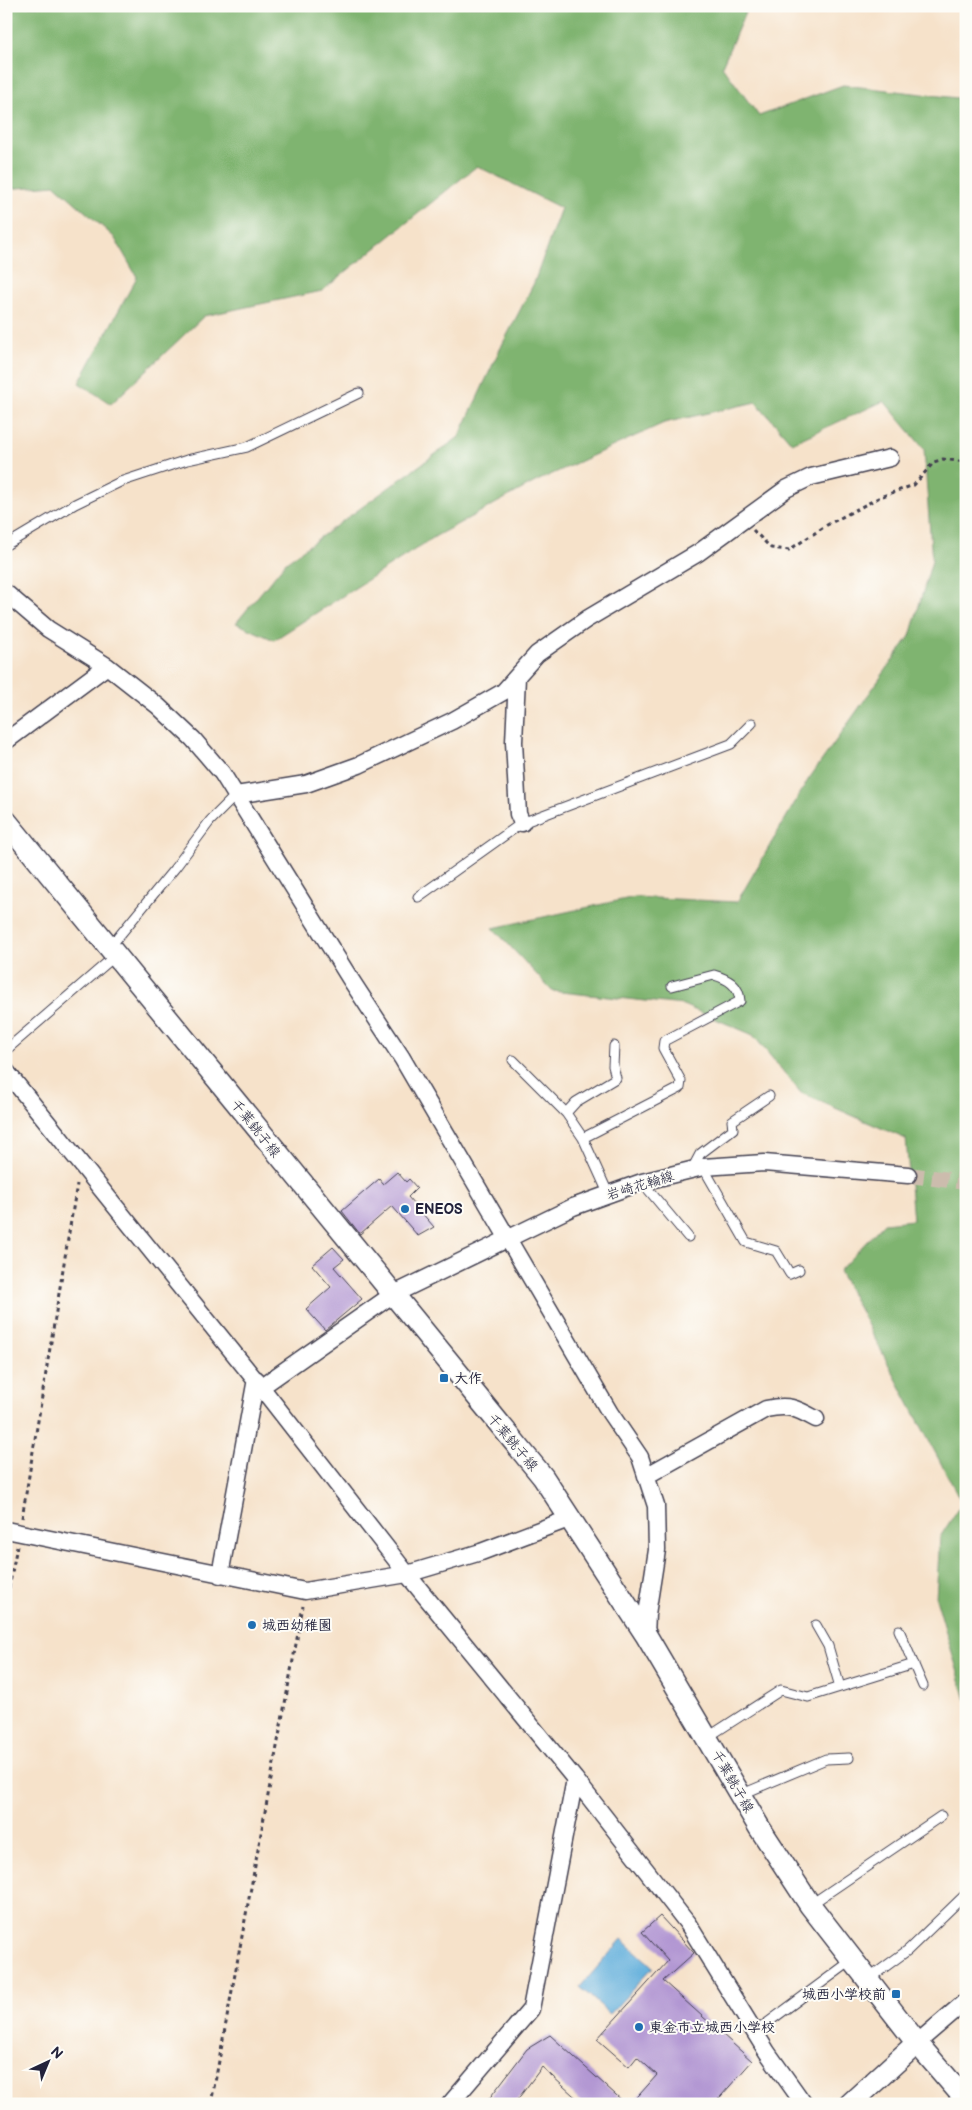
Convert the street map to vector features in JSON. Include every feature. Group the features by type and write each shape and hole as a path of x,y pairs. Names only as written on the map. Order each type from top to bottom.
{"street":[{"path":"236,795 306,784 359,765 452,721 503,692 537,654 587,619 698,552 744,521 786,489 811,477 890,458"},
{"path":"6,593 48,629 107,666 158,706 193,739 222,773 349,977 402,1058 610,1413 640,1457 656,1506 657,1550 647,1614 646,1635"},
{"path":"6,741 107,666"},
{"path":"516,677 514,742 518,814 522,823"},
{"name":"千葉銚子線","path":"6,821 392,1295 543,1477 646,1635 708,1737 740,1795 810,1906 851,1961 966,2100"},
{"path":"6,1071 258,1383 407,1574 575,1779 688,1924 755,2032 804,2104"},
{"name":"岩崎花輪線","path":"258,1383 392,1295 573,1207 642,1182 697,1168 764,1163 908,1175"},
{"path":"220,1575 258,1383"},
{"path":"646,1476 766,1409 781,1406 794,1408 816,1419"},
{"path":"13,1531 305,1591 407,1574 481,1552 571,1518"},
{"path":"450,2104 531,2009 575,1779"},
{"path":"850,2104 966,2001"}],"lane":[{"path":"6,545 75,504 120,482 187,460 247,447 359,393"},
{"path":"418,897 522,823 731,744 752,723"},
{"path":"6,1050 113,951 210,822 236,795"},
{"path":"583,1138 680,1088 681,1081 663,1048 664,1041 740,1000 739,991 733,984 714,975 672,986"},
{"path":"566,1113 576,1102 616,1078 613,1066 614,1046"},
{"path":"514,1060 566,1113 583,1138 608,1193"},
{"path":"769,1096 732,1121 733,1130 700,1154 697,1168 746,1242 776,1251 790,1274 799,1270"},
{"path":"642,1182 688,1237"},
{"path":"816,1624 828,1646 840,1687"},
{"path":"899,1630 923,1686"},
{"path":"708,1737 781,1690 808,1697 914,1664"},
{"path":"740,1795 826,1759 849,1758"},
{"path":"810,1906 941,1816"},
{"path":"867,1980 908,1950 966,1894"},
{"path":"755,2032 851,1961"}],"path":[{"path":"744,521 772,548 789,550 827,525 871,502 914,485 934,462 943,459 966,462"},
{"path":"6,1604 13,1531 80,1163"},
{"path":"210,2104 305,1591"}],"green space":[{"path":"6,6 748,6 722,66 759,116 843,85 966,99 966,1700 936,1598 940,1537 962,1503 839,1271 884,1223 913,1220 906,1139 801,1093 753,1035 683,1005 552,991 493,928 635,897 737,902 808,780 910,636 932,561 924,449 884,401 792,443 756,402 664,423 537,481 436,536 274,640 236,623 286,562 459,437 500,349 534,283 561,208 477,166 322,291 204,316 111,404 79,383 137,277 114,237 55,185 6,189"}],"water":[{"path":"622,1939 653,1967 610,2014 580,1987"}],"building":[{"path":"397,1172 406,1182 409,1179 417,1188 408,1197 434,1227 418,1236 392,1206 360,1234 342,1211 379,1179 383,1184"},
{"path":"333,1247 344,1259 334,1267 362,1299 325,1330 306,1309 331,1287 312,1265"},
{"path":"660,1916 694,1953 663,1981 752,2061 714,2104 631,2104 657,2075 637,2057 629,2067 597,2039 668,1961 642,1932"},
{"path":"550,2035 626,2104 583,2104 542,2067 514,2104 485,2104 527,2049"}],"tunnel":[{"path":"908,1175 966,1182"}],"place":[{"name":"ENEOS","path":"405,1209"},
{"name":"大作","path":"444,1378"},
{"name":"城西幼稚園","path":"252,1625"},
{"name":"城西小学校前","path":"896,1994"},
{"name":"東金市立城西小学校","path":"639,2027"}]}
